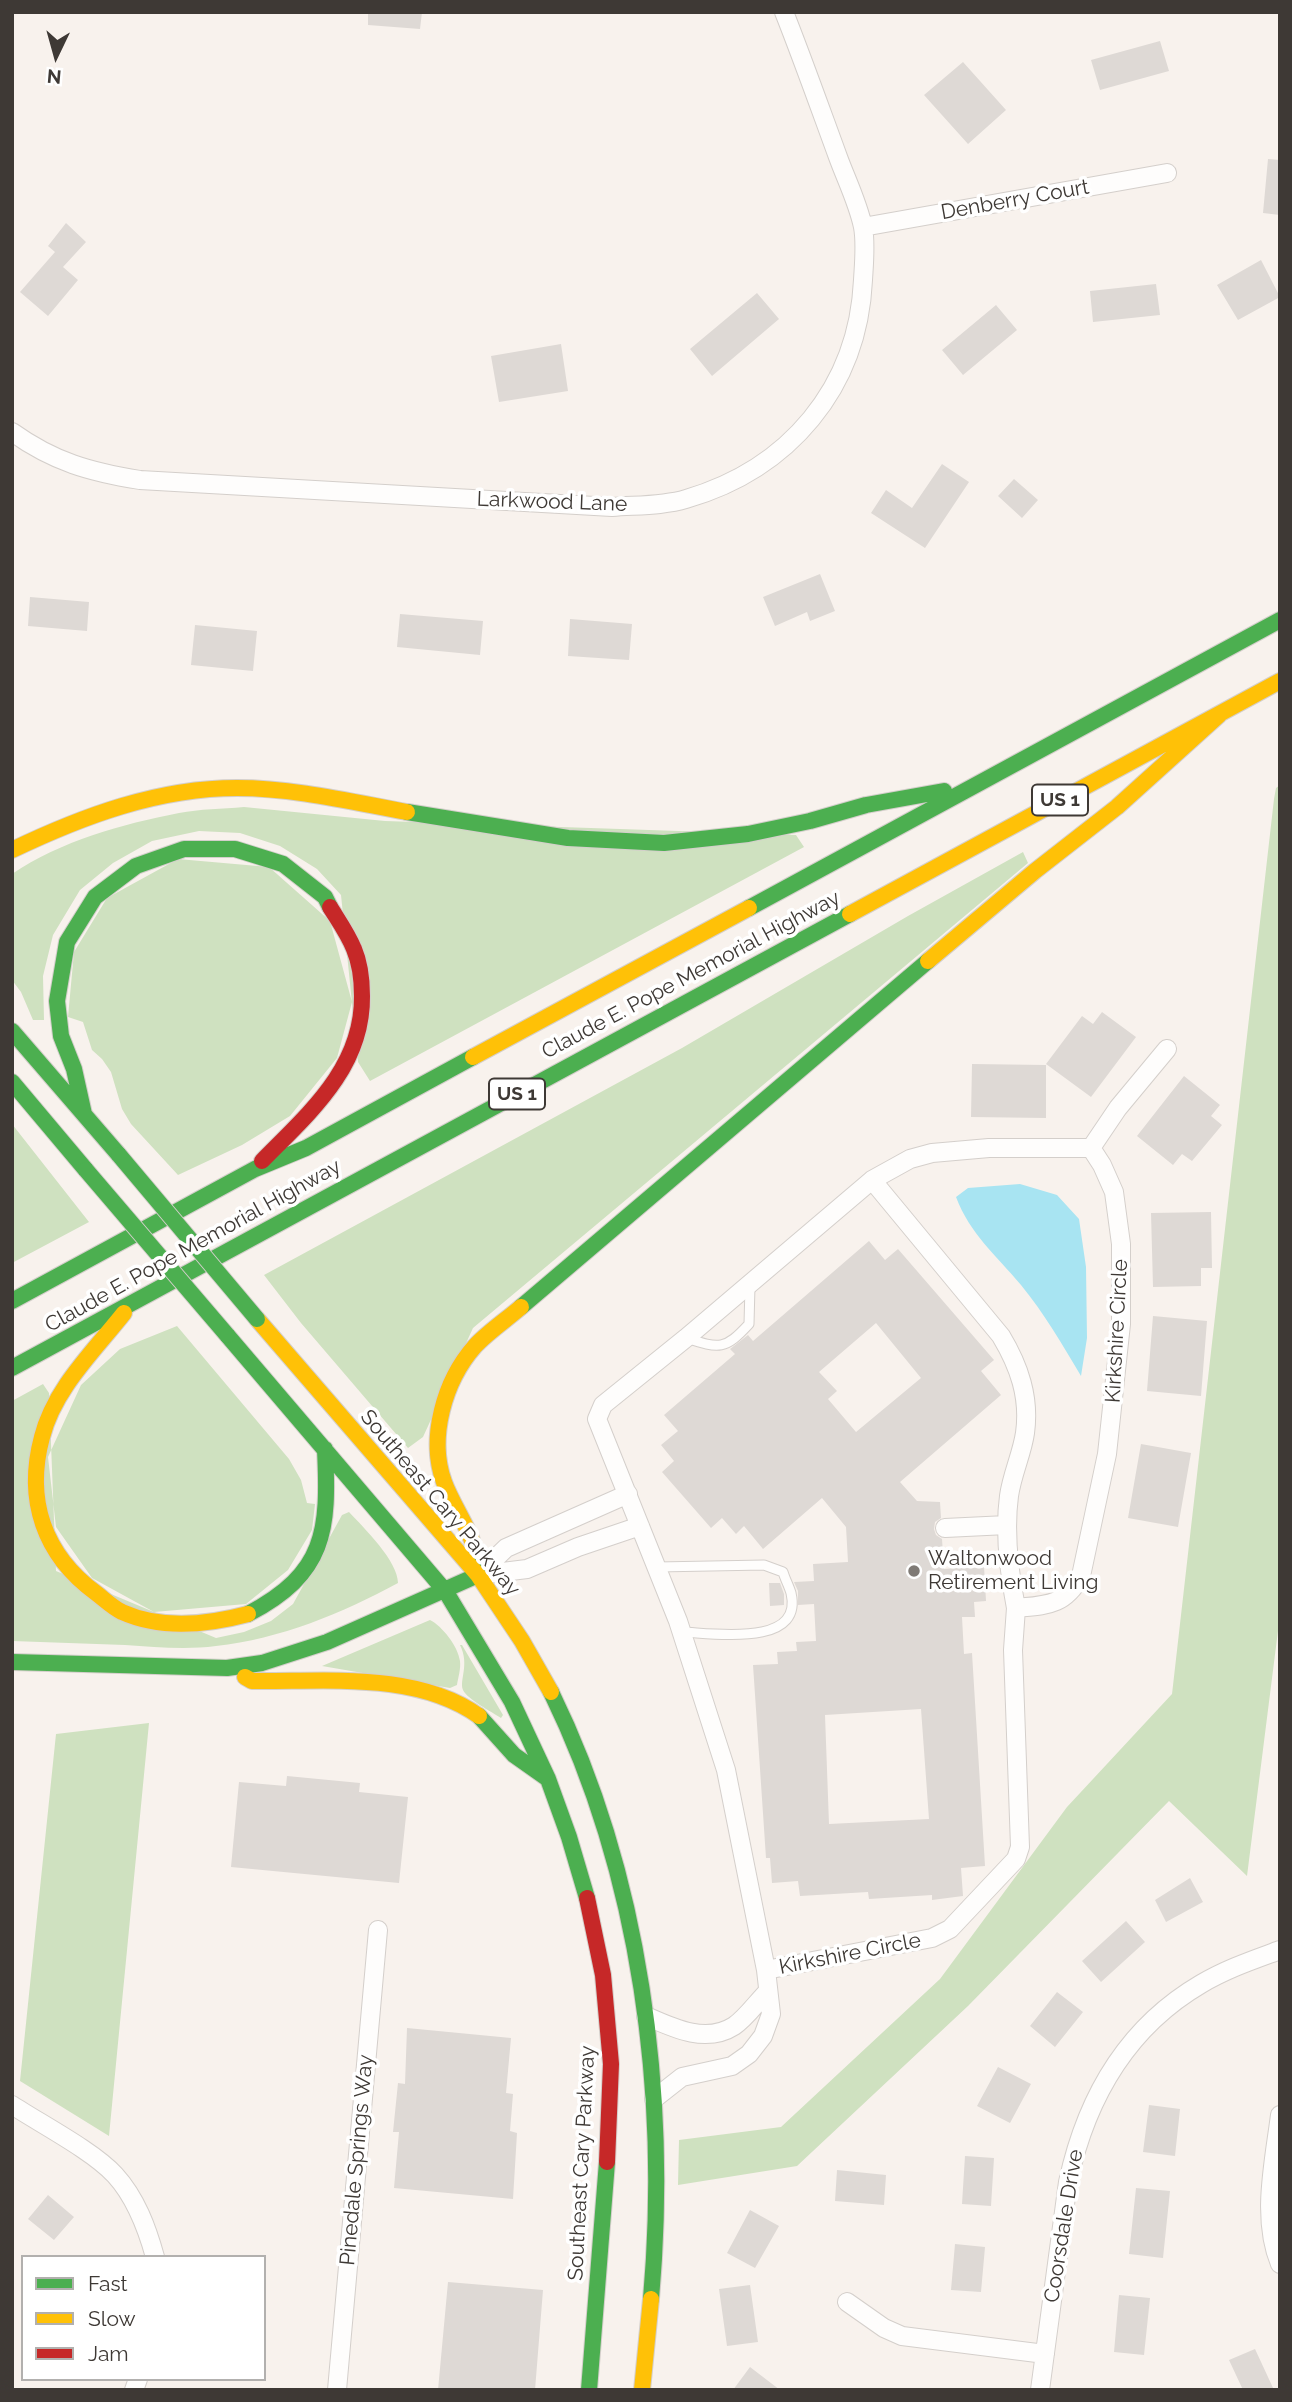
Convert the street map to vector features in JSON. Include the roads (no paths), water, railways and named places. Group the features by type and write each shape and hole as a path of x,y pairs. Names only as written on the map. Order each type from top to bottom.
{"main road":[{"name":"Claude E. Pope Memorial Highway","path":"12,1300 255,1169 306,1148 1280,620"},
{"name":"Claude E. Pope Memorial Highway","path":"12,1368 1280,681"},
{"path":"12,1662 227,1668 252,1666 292,1656 446,1592 478,1575 479,1562 475,1548 440,1471 436,1433 443,1403 454,1376 475,1346 1035,871 1117,807 1219,715"},
{"path":"12,850 52,830 106,811 174,793 225,788 294,792 576,841 643,843 710,840 810,821 867,804 971,787"},
{"path":"84,1114 74,1070 64,1046 57,1000 62,962 68,940 79,918 97,895 117,877 152,856 188,847 248,851 298,874 311,884 336,912 346,929 358,961 363,998 358,1031 338,1077 320,1103 255,1169"},
{"name":"Southeast Cary Parkway","path":"12,1031 478,1575 509,1620 553,1697 592,1788 621,1887 646,2016 653,2099 655,2232 642,2390"},
{"name":"Southeast Cary Parkway","path":"12,1082 446,1592 512,1702 548,1779 584,1885 603,1975 608,2018 611,2064 609,2136 589,2390"},
{"path":"133,1301 57,1402 44,1428 39,1454 36,1484 40,1514 50,1545 85,1586 123,1612 162,1623 195,1625 238,1618 271,1604 299,1578 318,1547 326,1512 325,1449"},
{"path":"227,1668 252,1681 398,1686 444,1697 472,1711 493,1726 520,1760 548,1779"}],"street":[{"name":"Larkwood Lane","path":"12,432 39,451 68,463 101,474 140,480 612,507 684,500 728,484 776,455 817,412 851,353 862,302 863,227 784,12"},
{"name":"Denberry Court","path":"863,227 1167,173"},
{"path":"1091,1148 1118,1108 1167,1049"},
{"name":"Kirkshire Circle","path":"653,2099 682,2077 732,2066 749,2054 763,2036 771,2014 766,1969 726,1770 682,1632 597,1419 603,1405 872,1180 910,1159 932,1153 989,1147 1091,1148 1114,1192 1122,1244 1121,1324 1107,1454 1085,1563 1074,1588 1060,1601 1016,1608 1013,1650 1020,1847 1016,1858 950,1928 932,1938 766,1969"},
{"path":"872,1180 1001,1336 1014,1358 1024,1384 1025,1434 1009,1494 1007,1525 1016,1608"},
{"path":"478,1575 506,1548 628,1494"},
{"path":"945,1528 1007,1525"},
{"path":"478,1575 527,1569 578,1547 640,1526"},
{"name":"Pinedale Springs Way","path":"337,2390 378,1930"},
{"name":"Coorsdale Drive","path":"1040,2390 1074,2150 1087,2115 1106,2077 1125,2050 1172,2004 1201,1984 1234,1967 1280,1950"},
{"name":"Kirkshire Circle","path":"646,2016 674,2029 699,2035 719,2033 735,2025 768,1991"},
{"path":"12,2105 92,2156 114,2174 138,2210 154,2255"},
{"path":"1280,2115 1270,2196 1271,2223 1280,2264"},
{"path":"847,2302 902,2336 1045,2354"}],"lane":[{"path":"686,1338 712,1346 733,1341 749,1324 750,1284"},
{"path":"657,1567 764,1565 783,1572 792,1594 791,1609 786,1620 772,1631 757,1634 682,1632"}],"water":[{"path":"1020,1184 1057,1195 1079,1219 1086,1267 1087,1338 1081,1376 1021,1285 976,1233 956,1197 968,1188"}],"place":[{"name":"Waltonwood Retirement Living","path":"914,1571"}]}
